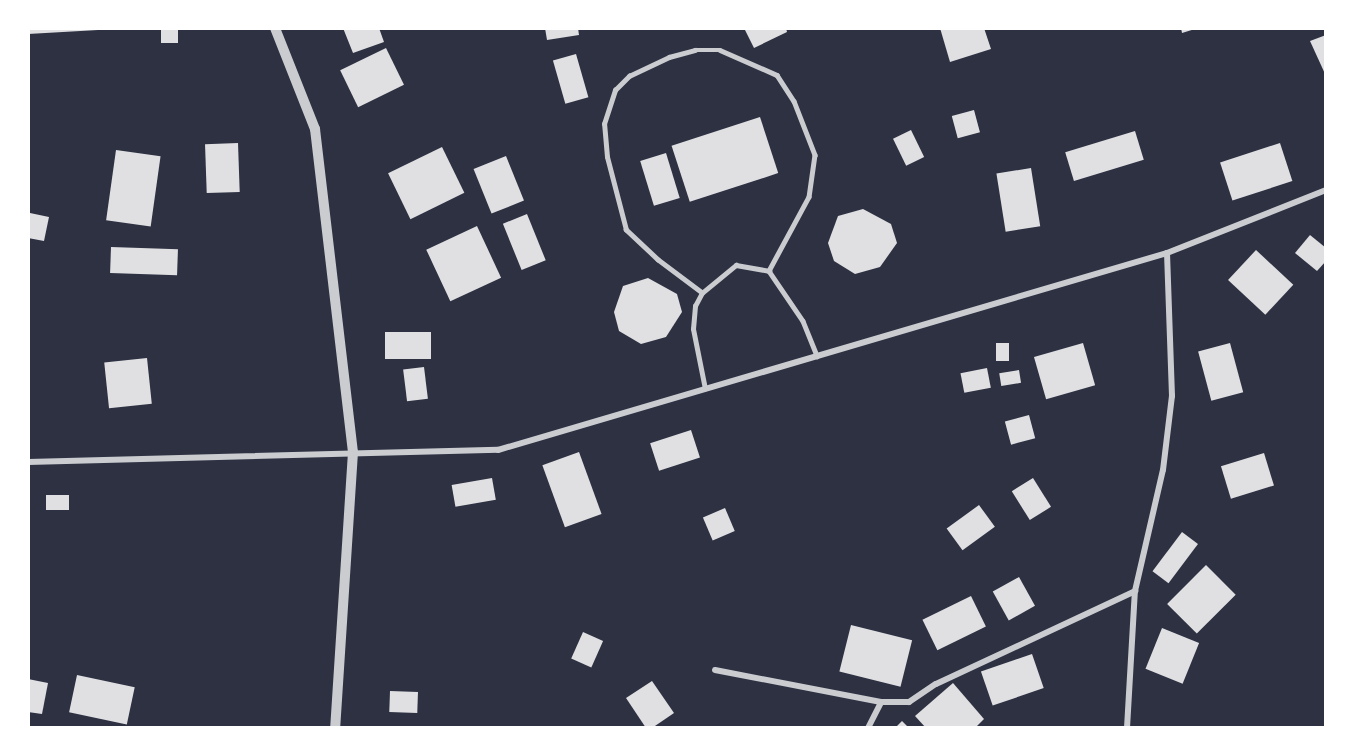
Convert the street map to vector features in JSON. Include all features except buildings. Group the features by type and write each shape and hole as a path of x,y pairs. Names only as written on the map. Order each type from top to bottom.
{"street":[{"path":"275,28 315,129 353,452 335,728"},
{"path":"28,462 498,450 1167,254 1326,190"},
{"path":"1127,728 1135,591 1163,470 1172,396 1167,254"},
{"path":"715,670 881,702 909,702 936,684 1135,591"},
{"path":"868,728 881,702"}],"lane":[{"path":"702,293 658,260 626,230 608,157 604,124 615,90 629,76 669,57 696,50 720,50 777,75 794,101 814,155 809,197 769,271"},
{"path":"705,389 693,329 695,306 702,293 736,266 769,271 803,321 817,356"}]}
